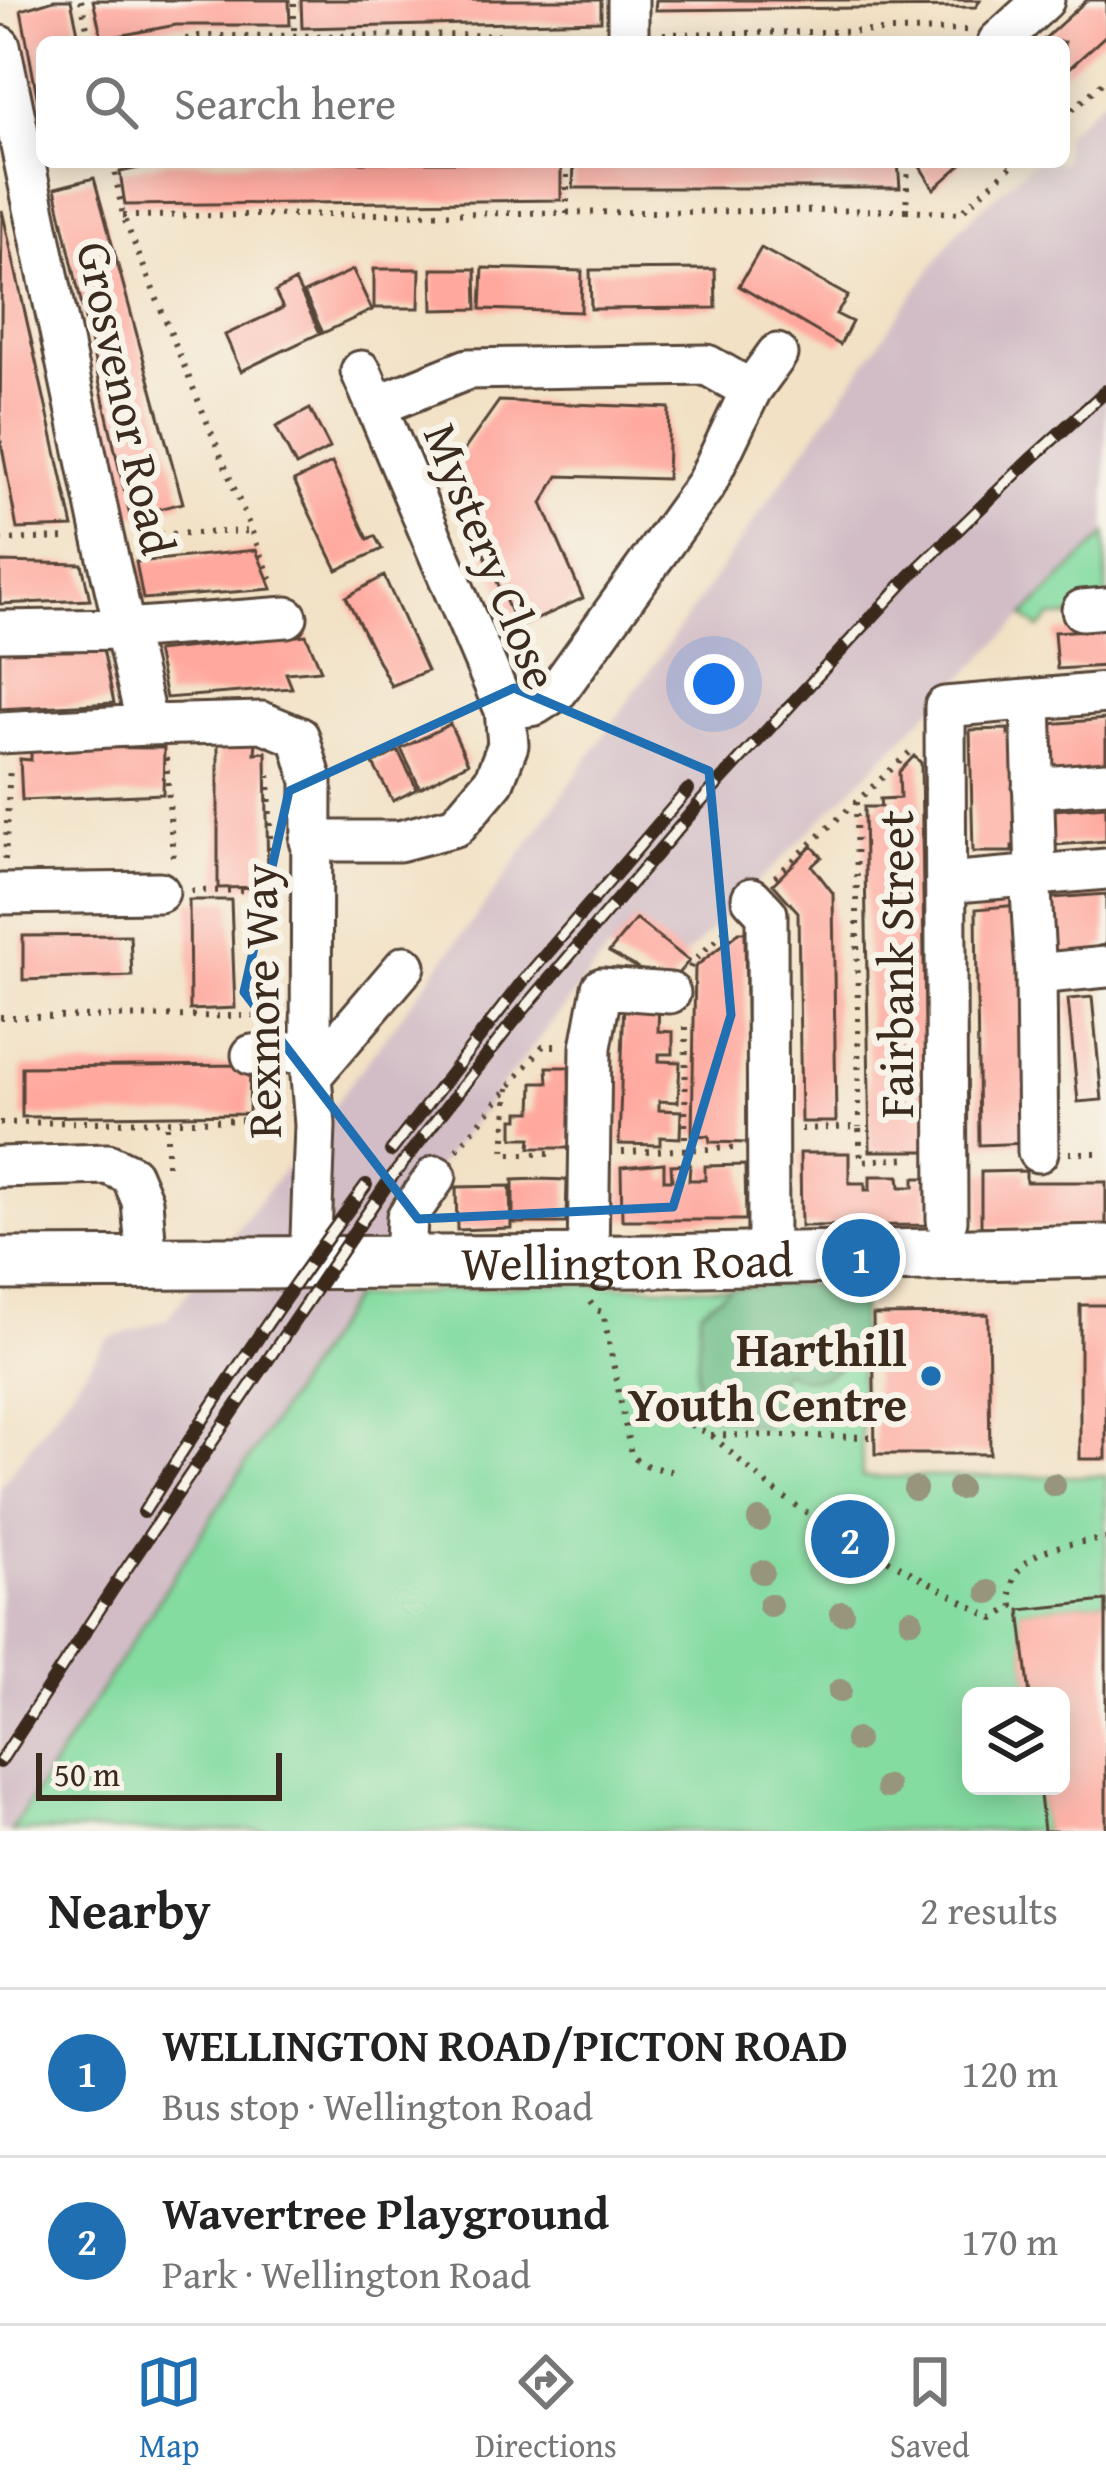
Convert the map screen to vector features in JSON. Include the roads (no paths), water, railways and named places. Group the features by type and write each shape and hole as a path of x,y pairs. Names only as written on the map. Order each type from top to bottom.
{"main road":[{"name":"Wellington Road","path":"0,1264 405,1261 588,1279 768,1257 1106,1251"}],"street":[{"path":"628,0 628,36"},
{"path":"1005,36 1044,0"},
{"name":"Grosvenor Road","path":"0,46 36,159"},
{"name":"Grosvenor Road","path":"39,168 124,629 155,724"},
{"path":"505,710 535,705 558,690 706,484 741,408 777,354"},
{"name":"Mystery Close","path":"310,841 399,841 456,826 494,781 508,746 505,710 369,389 468,369 707,365 741,408"},
{"path":"0,632 287,617"},
{"path":"1038,1153 1042,974 1033,875 1031,700 1106,694"},
{"name":"Fairbank Street","path":"947,1220 945,714 1031,700"},
{"name":"Rexmore Way","path":"155,724 262,722 284,731 311,781 310,841 287,1059 315,1125 310,1265"},
{"path":"6,732 155,724"},
{"path":"1033,788 1106,782"},
{"path":"946,883 1106,869"},
{"path":"2,884 169,884"},
{"path":"752,898 767,914 768,1257"},
{"path":"287,1059 405,966"},
{"path":"1042,974 1106,967"},
{"path":"588,1279 591,1046 602,988 675,994"},
{"path":"0,1167 108,1164 131,1175 142,1201 147,1265"},
{"path":"405,1261 407,1217 436,1176"}],"railway":[{"path":"0,1762 391,1178 513,1022 699,804 910,576 1106,391"},
{"path":"391,1151 523,981 688,790"},
{"path":"144,1512 252,1346 366,1185"}],"place":[{"name":"WELLINGTON ROAD/PICTON ROAD","path":"861,1258"},
{"name":"Harthill Youth Centre","path":"931,1376"},
{"name":"Wavertree Playground","path":"850,1539"}]}
